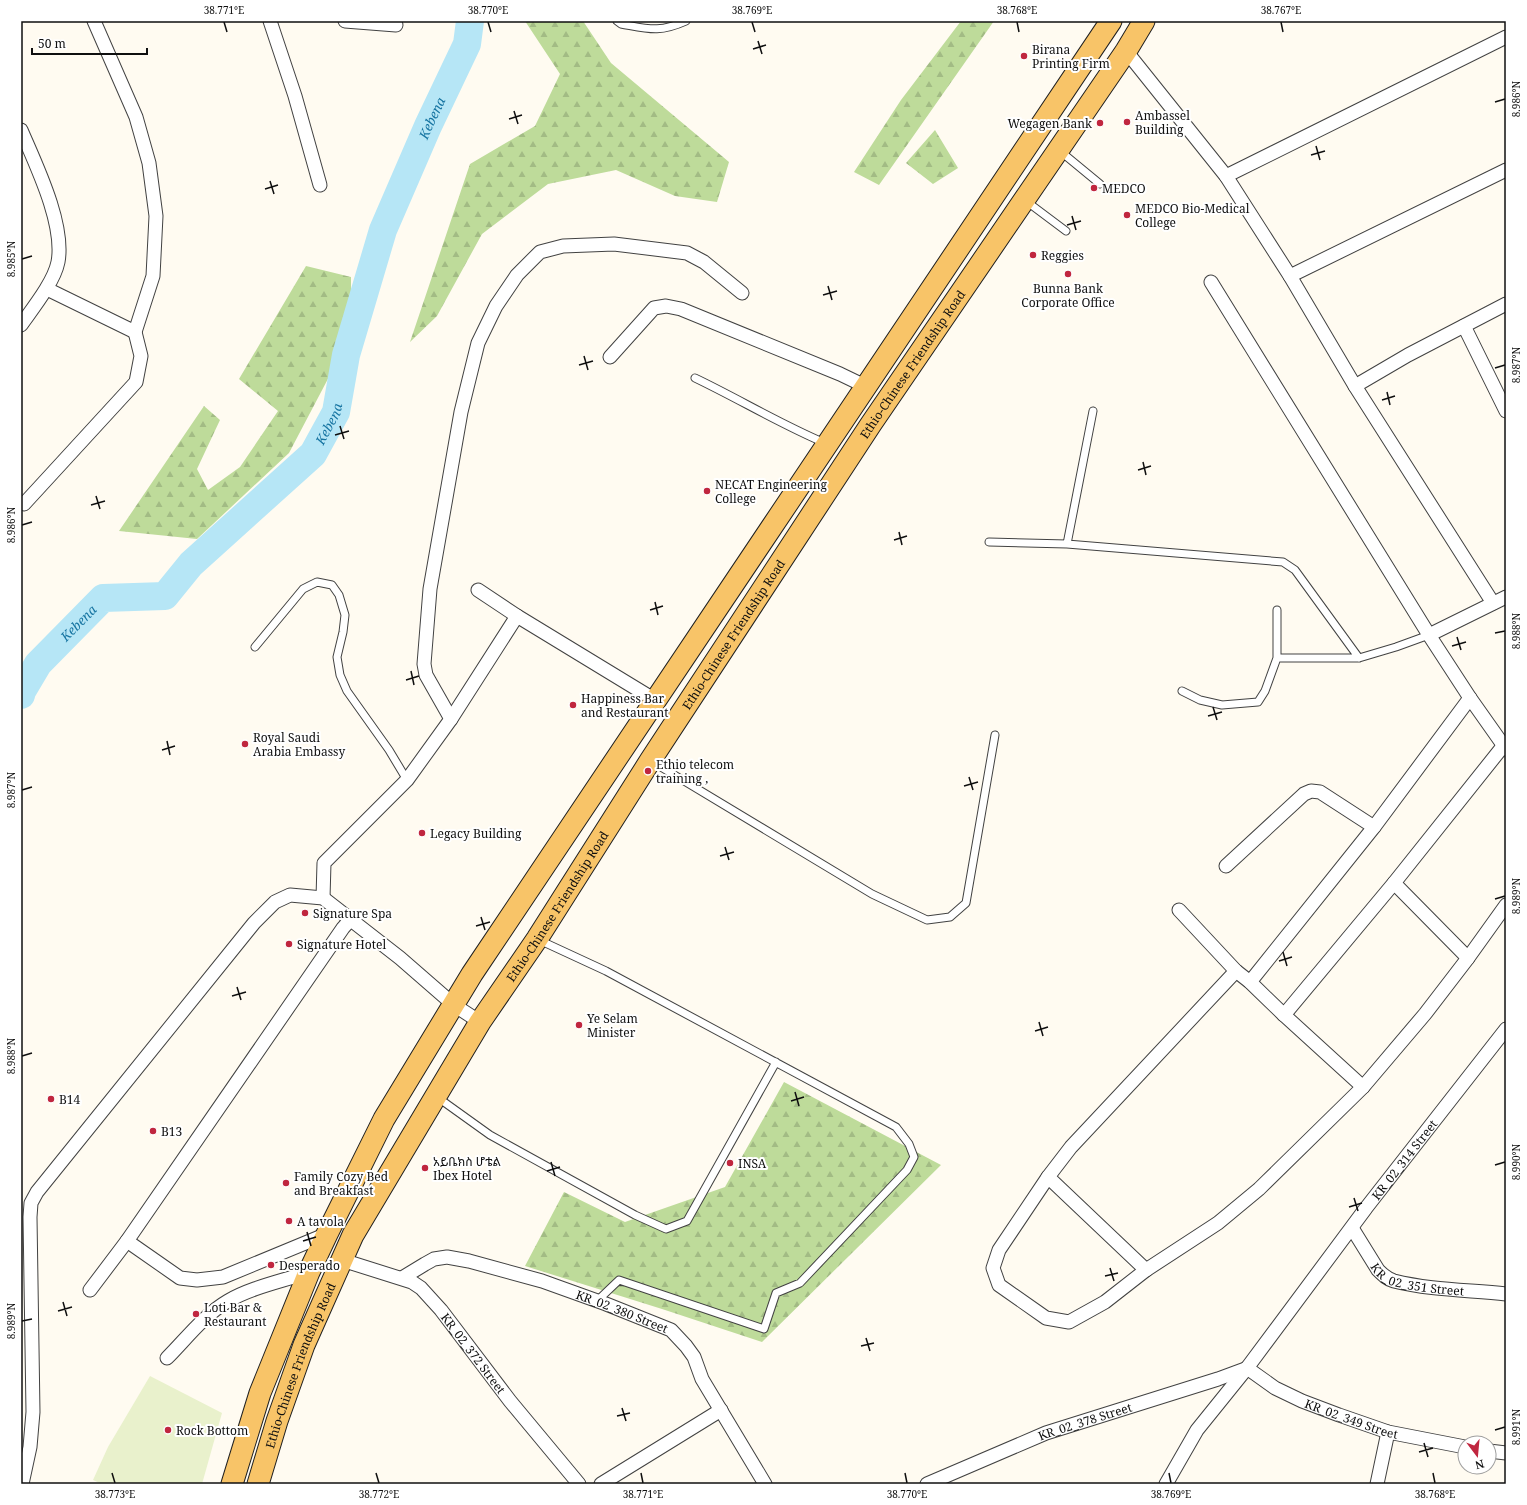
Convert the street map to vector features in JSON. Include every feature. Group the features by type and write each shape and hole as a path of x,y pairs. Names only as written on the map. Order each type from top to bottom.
{"main road":[{"name":"Ethio-Chinese Friendship Road","path":"232,1484 260,1393 309,1272 384,1119 476,968 1111,21"},
{"name":"Ethio-Chinese Friendship Road","path":"258,1484 277,1421 304,1345 353,1235 480,1022 537,939 650,761 871,424 1126,51 1144,21"},
{"path":"849,411 871,424"}],"street":[{"path":"24,504 136,382 141,356 135,332 153,276 156,216 149,163 136,117 94,21"},
{"path":"270,21 295,96 320,185"},
{"path":"345,21 396,25"},
{"path":"1226,176 1506,37"},
{"path":"1126,51 1226,176 1290,276 1355,386 1493,603"},
{"path":"21,130 51,201 59,243 58,262 47,289 21,325"},
{"path":"1290,276 1506,170"},
{"path":"450,719 426,674 424,664 430,589 461,412 478,343 496,306 513,281 540,252 564,246 614,244 687,253 704,262 742,293"},
{"path":"1211,282 1429,635 1470,698 1505,747 1284,1015"},
{"path":"47,289 135,332"},
{"path":"1355,386 1408,355 1506,304"},
{"path":"610,357 654,308 666,306 681,309 696,315 840,374 867,387"},
{"path":"1464,326 1506,411"},
{"path":"478,590 517,616 655,700"},
{"path":"1429,635 1506,597"},
{"path":"323,898 324,863 407,780 450,719 517,616"},
{"path":"1250,982 1374,828 1470,698"},
{"path":"1226,866 1304,794 1311,791 1320,792 1374,828"},
{"path":"1394,883 1468,958"},
{"path":"22,1484 30,1448 33,1412 31,1203 37,1192 254,923 275,902 290,895 323,898 400,958 454,1005 480,1022"},
{"path":"1236,971 1071,1147 1048,1177 999,1250 993,1268 998,1285 1046,1318 1069,1322 1105,1302 1146,1270 1218,1223 1259,1189 1363,1087 1425,1014 1506,905"},
{"path":"1179,910 1236,971 1250,982 1363,1087"},
{"path":"90,1290 127,1241 350,919"},
{"name":"KR_02_314 Street","path":"1166,1484 1197,1430 1247,1368 1469,1074 1506,1029"},
{"path":"1048,1177 1146,1270"},
{"name":"KR_02_351 Street","path":"1352,1228 1378,1270 1384,1276 1393,1280 1428,1286 1506,1294"},
{"path":"127,1241 180,1278 197,1280 223,1277 327,1234"},
{"name":"KR_02_380 Street","path":"402,1278 434,1259 447,1257 496,1267 542,1281 654,1322 671,1330 686,1346 694,1358 702,1379 765,1484"},
{"name":"KR_02_372 Street","path":"342,1260 402,1278 421,1288 441,1310 510,1401 579,1484"},
{"path":"167,1358 207,1317 228,1302 249,1292 309,1272"},
{"name":"KR_02_349 Street","path":"1247,1368 1275,1388 1302,1401 1388,1432 1457,1445"},
{"name":"KR_02_378 Street","path":"927,1484 1046,1433 1218,1379 1247,1368"},
{"path":"601,1484 721,1410"},
{"path":"1377,1484 1388,1432"}],"lane":[{"path":"618,21 621,24 652,30 671,28 686,21"},
{"path":"1058,150 1100,184"},
{"path":"1024,200 1066,231"},
{"path":"695,378 736,397 794,430 828,444"},
{"path":"1067,544 1094,411"},
{"path":"989,542 1067,544 1282,562 1295,570 1359,658"},
{"path":"255,647 303,589 317,582 332,586 338,595 345,615 343,632 337,656 340,675 347,691 389,750 407,780"},
{"path":"1182,691 1200,700 1222,705 1258,702 1265,690 1277,658 1277,610"},
{"path":"1277,658 1359,658 1429,635"},
{"path":"650,761 872,894 927,920 950,917 966,903 995,735"},
{"path":"537,939 606,971 896,1127 909,1144 914,1157 907,1170 800,1283 776,1293 764,1329 619,1280 597,1301"},
{"path":"436,1095 490,1135 635,1215 666,1229 687,1221 776,1062"}],"green space":[{"path":"525,21 583,21 611,63 729,162 717,202 675,196 616,170 548,184 482,234 437,316 410,342 470,164 535,126 560,74"},
{"path":"961,21 994,21 879,185 854,172 901,100"},
{"path":"935,130 958,168 933,184 906,163"},
{"path":"306,266 351,277 351,335 289,453 197,539 119,531 204,406 220,420 197,469 208,490 240,467 278,411 239,379"},
{"path":"784,1082 941,1165 762,1342 525,1266 564,1192 625,1222 725,1187"},
{"name":"Rock Bottom","path":"150,1376 222,1413 202,1484 102,1484 93,1480 108,1447"}],"waterway":[{"name":"Kebena","path":"21,695 38,664 103,598 165,596 191,564 313,454 336,412 346,355 383,230 428,126 467,44 470,21"}],"place":[{"name":"Birana Printing Firm","path":"1024,56"},
{"name":"Ambassel Building","path":"1127,122"},
{"name":"Wegagen Bank","path":"1100,123"},
{"name":"MEDCO","path":"1094,188"},
{"name":"MEDCO Bio-Medical College","path":"1127,215"},
{"name":"Reggies","path":"1033,255"},
{"name":"Bunna Bank Corporate Office","path":"1068,274"},
{"name":"NECAT Engineering College","path":"707,491"},
{"name":"Happiness Bar and Restaurant","path":"573,705"},
{"name":"Royal Saudi Arabia Embassy","path":"245,744"},
{"name":"Ethio telecom training ,","path":"648,771"},
{"name":"Legacy Building","path":"422,833"},
{"name":"Signature Spa","path":"305,913"},
{"name":"Signature Hotel","path":"289,944"},
{"name":"Ye Selam Minister","path":"579,1025"},
{"name":"B14","path":"51,1099"},
{"name":"B13","path":"153,1131"},
{"name":"INSA","path":"730,1163"},
{"name":"አይቤክስ ሆቴል Ibex Hotel","path":"425,1168"},
{"name":"Family Cozy Bed and Breakfast","path":"286,1183"},
{"name":"A tavola","path":"289,1221"},
{"name":"Desperado","path":"271,1265"},
{"name":"Loti Bar & Restaurant","path":"196,1314"},
{"name":"Rock Bottom","path":"168,1430"}]}
